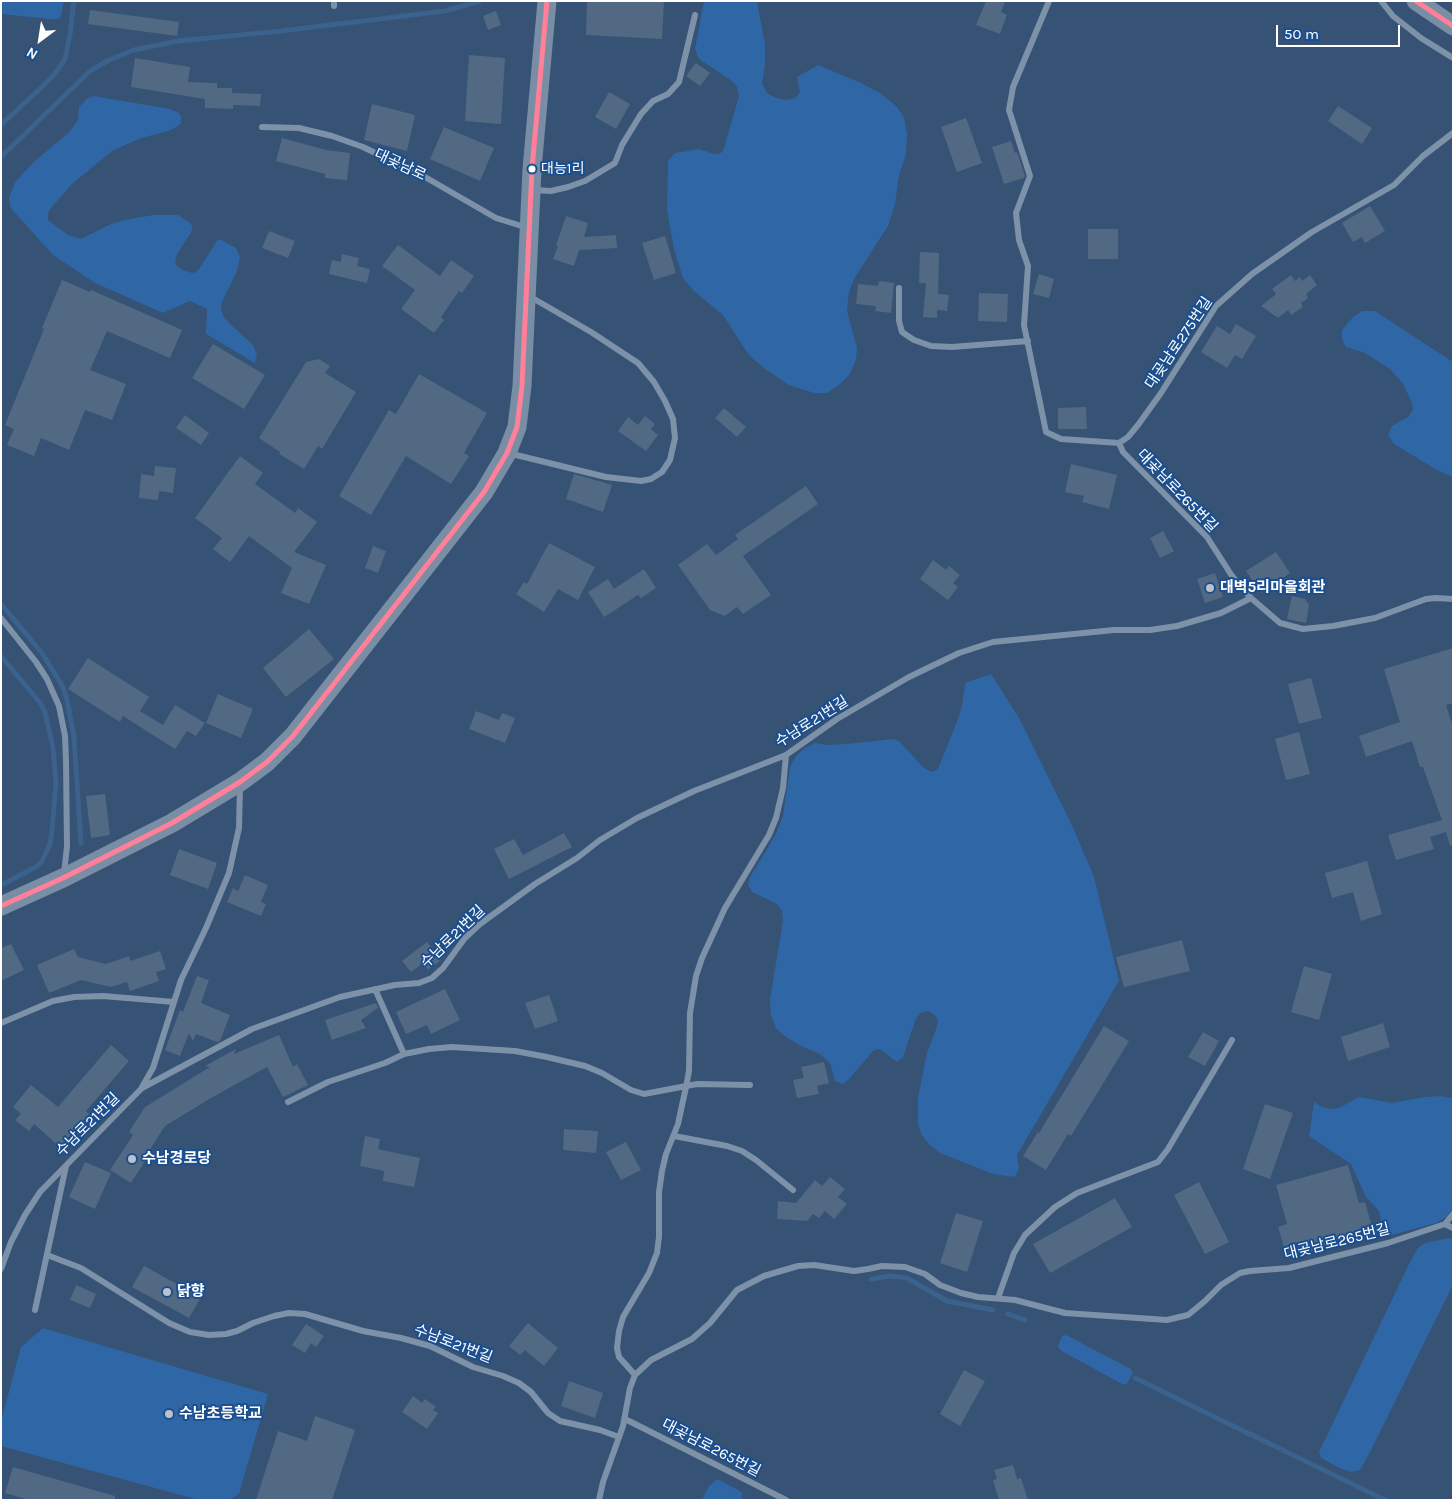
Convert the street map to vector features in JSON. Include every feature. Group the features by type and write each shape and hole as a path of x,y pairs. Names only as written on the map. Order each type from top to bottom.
{"street":[{"path":"1,906 63,878 172,822 240,782 267,762 293,736 484,492 507,453 517,427 522,386 531,190 547,1"},
{"path":"1416,1 1453,26"}],"lane":[{"path":"1050,1 1014,87 1009,110 1030,176 1016,213 1019,240 1028,266 1024,325 1046,432 1062,439 1119,443"},
{"path":"1381,1 1393,16 1421,38 1453,58"},
{"path":"531,190 551,191 568,187 585,181 615,163 622,145 641,114 653,101 668,94 678,82 695,15"},
{"name":"대곶남로","path":"262,127 299,128 340,139 425,176 496,218 529,228"},
{"name":"대곶남로275번길","path":"1119,443 1128,437 1138,425 1216,306 1252,274 1312,232 1394,185 1423,156 1453,133"},
{"path":"899,288 898,321 902,332 914,340 931,346 952,347 1028,341"},
{"path":"507,453 606,477 641,481 651,479 662,472 670,460 675,438 673,419 666,401 654,382 638,364 591,332 526,294"},
{"name":"대곶남로265번길","path":"1119,443 1123,452 1207,537 1232,576 1251,598 1280,623 1303,628 1361,622 1426,599 1453,599"},
{"name":"수남로21번길","path":"1,1269 11,1242 40,1192 142,1088 252,1028 340,997 395,985 419,983 432,978 443,968 465,938 480,924 535,884 577,858 600,840 638,818 694,791 786,755 837,719 909,677 959,653 993,642 1114,630 1160,629 1221,613 1251,598"},
{"path":"1,618 47,679 60,714 64,736 68,810 67,846 63,878"},
{"path":"599,1500 603,1482 625,1419 630,1388 635,1375 619,1357 617,1348 619,1331 623,1317 656,1258 659,1237 659,1192 666,1154 674,1136 686,1087 690,1013 696,976 702,958 725,908 769,835 776,818 783,788 786,755"},
{"path":"142,1088 153,1068 181,980 206,928 229,873 239,828 240,782"},
{"path":"375,989 404,1054"},
{"path":"1,1023 53,1001 74,997 103,996 174,1002"},
{"path":"998,1298 1014,1253 1025,1236 1055,1207 1076,1193 1158,1162 1168,1149 1232,1040"},
{"path":"288,1102 328,1082 385,1063 404,1054 429,1048 515,1051 547,1057 585,1066 602,1073 631,1090 644,1094 713,1084 750,1085"},
{"path":"674,1136 727,1146 742,1151 793,1190"},
{"path":"35,1310 66,1164"},
{"path":"1453,1214 1445,1224 1453,1228"},
{"name":"대곶남로265번길","path":"635,1375 651,1360 692,1339 737,1290 764,1276 798,1266 814,1265 854,1270 882,1266 906,1267 925,1274 940,1285 978,1297 1015,1300 1065,1313 1167,1320 1188,1315 1220,1285 1240,1273 1250,1270 1289,1268 1388,1243 1445,1224"},
{"name":"수남로21번길","path":"47,1255 81,1268 169,1323 190,1332 209,1335 226,1334 274,1316 289,1313 305,1314 363,1331 430,1346 473,1367 519,1383 531,1392 548,1413 560,1421 600,1430 619,1437"},
{"name":"대곶남로265번길","path":"625,1419 786,1500"}],"shaded area":[{"path":"1,1 64,1 61,16 58,19 50,19 1,14"},
{"path":"704,1 757,1 765,44 762,84 767,93 776,98 787,100 796,98 800,92 797,77 818,65 880,93 896,106 904,117 907,134 906,154 899,176 895,204 888,226 854,279 849,292 847,311 857,348 856,360 850,374 827,393 814,393 789,385 765,369 748,354 723,315 694,291 683,278 674,249 667,210 668,161 675,153 699,149 714,154 721,153 739,96 737,87 732,81 699,59 695,49"},
{"path":"94,96 170,109 179,113 181,123 169,131 141,138 112,151 72,184 51,208 48,213 48,220 68,235 81,239 111,224 125,220 153,215 178,215 190,223 192,231 177,254 175,261 176,265 182,270 192,273 196,272 201,266 216,242 220,239 236,248 240,257 237,271 221,308 227,321 253,345 257,354 255,363 206,334 207,309 190,301 163,313 95,283 53,255 10,206 9,198 15,182 34,162 69,132 78,120 79,107 88,98"},
{"path":"1362,311 1375,311 1453,362 1453,477 1437,470 1394,444 1388,435 1392,426 1408,417 1413,409 1403,384 1390,369 1365,353 1346,347 1342,339 1342,330 1352,318"},
{"path":"991,674 1019,718 1071,823 1094,877 1119,981 1017,1155 1019,1168 1015,1177 993,1174 940,1153 921,1134 918,1123 918,1098 927,1053 938,1021 935,1015 928,1011 921,1013 916,1018 903,1057 897,1062 880,1049 874,1050 843,1084 835,1081 830,1063 820,1054 801,1046 776,1028 771,1015 770,999 783,921 782,911 777,904 752,892 748,885 750,877 776,834 783,816 790,767 796,756 805,748 815,743 827,745 892,739 899,741 924,768 932,772 938,769 958,719 965,683"},
{"path":"1439,1096 1453,1098 1453,1208 1445,1218 1436,1223 1384,1237 1379,1211 1366,1197 1351,1164 1309,1136 1314,1102 1329,1109 1339,1108 1359,1097 1392,1103"},
{"path":"1449,1238 1453,1239 1453,1284 1367,1458 1360,1470 1351,1472 1321,1458 1319,1452 1418,1248 1425,1243"},
{"name":"수남초등학교","path":"43,1328 268,1394 239,1494 229,1500 199,1500 1,1446 1,1421 21,1347"},
{"path":"1066,1335 1131,1369 1133,1373 1127,1384 1122,1384 1060,1350 1058,1346 1062,1336"},
{"path":"716,1480 720,1480 742,1493 741,1500 702,1500 709,1486"}],"building":[{"path":"587,1 664,1 662,39 586,35"},
{"path":"986,1 1005,1 1001,12 1007,15 1000,34 976,25"},
{"path":"90,10 179,22 177,36 88,24"},
{"path":"496,11 501,25 488,30 483,16"},
{"path":"469,55 505,58 501,124 465,121"},
{"path":"135,58 190,67 188,82 217,83 217,88 232,88 232,93 261,94 260,106 233,105 233,109 205,108 205,99 131,87"},
{"path":"696,63 710,73 700,86 686,76"},
{"path":"609,92 630,104 616,129 595,117"},
{"path":"372,104 415,115 407,151 364,140"},
{"path":"1338,106 1372,128 1362,144 1328,121"},
{"path":"966,118 982,163 957,172 941,127"},
{"path":"444,127 494,148 480,181 430,159"},
{"path":"282,138 326,150 350,153 347,180 325,178 325,174 276,161"},
{"path":"1011,141 1025,176 1024,178 1004,184 992,147"},
{"path":"1370,206 1385,231 1365,243 1362,237 1353,242 1342,223"},
{"path":"566,216 588,223 584,237 616,235 617,248 579,250 574,266 553,259"},
{"path":"1088,229 1118,229 1118,259 1088,259"},
{"path":"269,231 295,241 288,258 262,248"},
{"path":"665,236 676,273 654,280 642,243"},
{"path":"398,245 440,276 451,260 474,276 462,293 459,291 441,317 444,320 434,333 401,309 415,290 382,266"},
{"path":"920,252 939,253 938,294 949,295 947,311 937,310 937,318 923,317 926,283 919,283"},
{"path":"342,254 359,258 357,266 370,269 367,283 329,274 332,260 341,262"},
{"path":"1039,274 1054,279 1049,298 1033,294"},
{"path":"1291,275 1295,281 1300,277 1302,281 1310,275 1317,285 1306,294 1308,298 1301,303 1303,307 1291,315 1288,310 1278,318 1261,306 1276,294 1272,289"},
{"path":"62,280 90,292 91,290 182,330 170,358 107,331 90,370 126,384 112,420 85,410 69,450 41,438 34,456 7,445 14,429 5,425"},
{"path":"879,281 894,283 891,313 875,311 876,306 856,304 858,284 878,286"},
{"path":"979,293 1008,294 1007,322 978,321"},
{"path":"1236,324 1256,336 1242,359 1235,355 1227,368 1201,352 1217,326 1230,334"},
{"path":"213,344 265,375 244,409 192,378"},
{"path":"319,359 330,366 325,373 356,392 322,449 318,446 304,469 279,454 280,452 259,438 306,362"},
{"path":"419,374 487,413 464,453 469,456 451,484 406,456 371,515 339,496 389,410 396,414"},
{"path":"1086,407 1087,429 1058,429 1058,408"},
{"path":"724,408 746,427 737,437 715,418"},
{"path":"185,415 209,433 201,445 176,428"},
{"path":"645,416 655,424 651,429 658,435 646,451 618,431 628,417 638,425"},
{"path":"240,456 263,473 255,484 295,513 298,508 317,522 294,552 326,565 309,604 281,593 292,568 249,536 230,562 213,549 222,538 195,518"},
{"path":"1071,464 1117,475 1109,509 1082,502 1084,496 1065,492"},
{"path":"155,466 176,468 173,493 159,491 158,500 139,498 141,474 154,476"},
{"path":"574,474 612,485 603,512 566,499"},
{"path":"806,486 818,504 743,556 771,595 743,614 737,607 725,616 710,610 678,565 707,544 716,555 738,539 735,535"},
{"path":"1163,531 1174,551 1160,558 1150,538"},
{"path":"549,543 595,567 578,600 558,589 544,612 516,594 524,582 527,584"},
{"path":"373,546 386,551 378,573 365,568"},
{"path":"1276,552 1290,573 1261,593 1246,571"},
{"path":"933,560 946,570 949,566 960,575 953,583 958,587 948,600 920,579"},
{"path":"644,569 656,588 641,598 638,595 604,617 588,592 608,579 614,589"},
{"name":"대벽5리마을회관","path":"1215,573 1223,597 1205,603 1197,579"},
{"path":"1292,596 1305,599 1309,605 1306,623 1287,619"},
{"path":"309,629 334,659 286,697 263,668"},
{"path":"1453,648 1453,703 1446,705 1453,727 1453,845 1450,846 1446,832 1430,837 1434,849 1396,860 1388,835 1442,820 1423,767 1420,767 1412,741 1366,757 1359,736 1400,722 1384,669"},
{"path":"88,658 149,697 140,711 163,725 175,705 205,723 196,736 187,731 175,749 123,716 120,722 68,689"},
{"path":"1311,678 1322,718 1299,724 1288,684"},
{"path":"218,694 253,709 241,738 206,723"},
{"path":"476,711 499,720 502,713 515,718 505,743 469,729"},
{"path":"1299,732 1310,774 1286,780 1275,739"},
{"path":"105,794 110,835 91,838 86,796"},
{"path":"564,833 572,847 509,879 494,849 514,839 523,855"},
{"path":"179,849 217,863 208,889 170,875"},
{"path":"1367,861 1382,914 1361,921 1353,892 1332,898 1325,873"},
{"path":"245,875 268,885 261,902 266,904 261,916 227,902 233,888 238,891"},
{"path":"1182,940 1190,971 1124,987 1116,957"},
{"path":"427,942 441,960 428,970 423,963 411,972 402,961"},
{"path":"11,944 24,970 1,981 1,948"},
{"path":"74,949 78,957 106,964 129,956 130,961 160,951 166,969 156,972 159,981 130,991 127,982 111,987 81,980 49,993 37,965"},
{"path":"1304,966 1332,974 1319,1020 1291,1012"},
{"path":"197,976 209,980 201,1003 230,1015 220,1041 217,1042 196,1034 193,1041 189,1033 180,1056 165,1050 180,1010 183,1012"},
{"path":"445,989 460,1020 431,1034 427,1025 406,1034 396,1012"},
{"path":"549,995 558,1021 535,1029 525,1003"},
{"path":"376,1003 378,1008 361,1020 366,1028 332,1040 325,1020"},
{"path":"1383,1023 1390,1047 1348,1061 1341,1037"},
{"path":"1104,1026 1129,1041 1071,1136 1068,1134 1046,1170 1023,1156"},
{"path":"1203,1032 1219,1041 1205,1066 1188,1057"},
{"path":"279,1035 293,1067 297,1064 308,1085 283,1097 267,1067 165,1126 131,1183 110,1170 133,1135 129,1132 145,1107 210,1067 205,1066 236,1049 234,1054"},
{"path":"111,1045 129,1061 86,1111 89,1114 60,1147 34,1124 29,1131 15,1120 21,1114 13,1107 31,1085 58,1107"},
{"path":"824,1062 829,1083 817,1086 819,1094 797,1098 793,1080 804,1078 801,1067"},
{"path":"1265,1104 1293,1113 1270,1179 1243,1169"},
{"path":"564,1129 598,1131 596,1153 563,1150"},
{"path":"365,1136 380,1139 378,1149 420,1158 414,1187 383,1181 384,1171 360,1166"},
{"path":"626,1142 641,1170 621,1180 606,1152"},
{"path":"85,1162 111,1173 95,1209 69,1197"},
{"path":"1348,1165 1359,1203 1365,1202 1374,1234 1309,1252 1306,1241 1284,1247 1278,1227 1287,1224 1276,1185"},
{"path":"830,1177 845,1189 838,1197 847,1204 834,1219 825,1211 819,1218 813,1214 807,1221 777,1219 778,1201 796,1203 815,1180 822,1186"},
{"path":"1199,1182 1229,1242 1205,1254 1174,1195"},
{"path":"1115,1198 1132,1227 1050,1273 1033,1244"},
{"path":"956,1213 983,1221 967,1272 940,1263"},
{"path":"144,1266 201,1297 189,1318 132,1287"},
{"path":"76,1285 96,1294 90,1308 70,1300"},
{"path":"528,1323 558,1348 544,1366 525,1350 520,1355 509,1346"},
{"path":"306,1324 324,1336 316,1347 311,1343 305,1353 292,1345"},
{"path":"964,1370 985,1381 960,1426 940,1414"},
{"path":"569,1381 603,1393 595,1418 561,1406"},
{"path":"413,1396 422,1403 425,1399 436,1407 433,1410 438,1413 427,1429 402,1412"},
{"path":"315,1416 355,1430 332,1500 256,1500 278,1431 307,1441"},
{"path":"1013,1465 1017,1479 1021,1478 1028,1500 999,1500 993,1480 997,1479 994,1470"},
{"path":"13,1467 115,1496 115,1500 29,1500 5,1493"}],"waterway":[{"path":"1,125 54,75 65,59 74,1"},
{"path":"1,157 90,71 109,60 134,50 178,41 281,31 445,11 480,1"},
{"path":"1,604 42,653 63,687 74,737 81,843"},
{"path":"1,656 41,704 45,712 53,748 56,783 50,844 41,863 1,885"},
{"path":"871,1279 890,1276 907,1278 947,1301 993,1310"},
{"path":"1008,1314 1025,1320"},
{"path":"1135,1378 1385,1500"}],"transit line":[{"path":"1,906 63,878 172,823 240,782 267,762 293,736 484,492 507,453 517,427 522,386 532,169 547,1"},
{"path":"1416,1 1453,26"}],"place":[{"name":"대능1리","path":"532,169"},
{"name":"대벽5리마을회관","path":"1210,588"},
{"name":"수남경로당","path":"132,1159"},
{"name":"닭향","path":"167,1292"},
{"name":"수남초등학교","path":"169,1414"}]}
